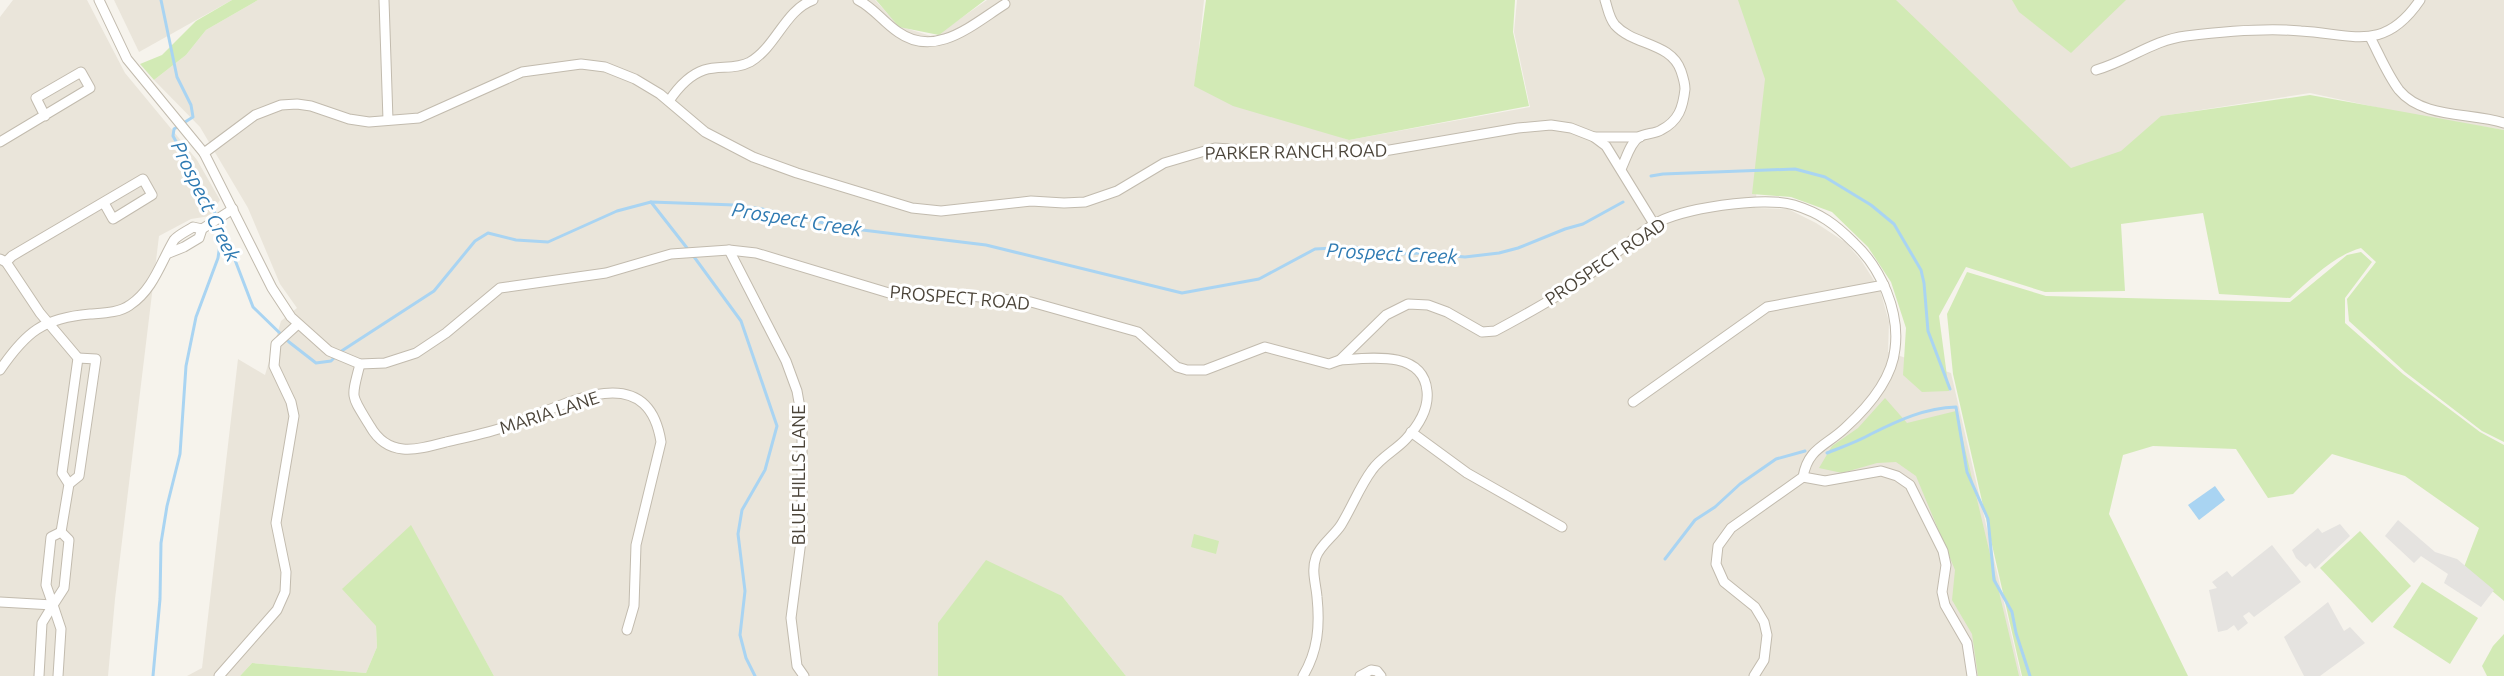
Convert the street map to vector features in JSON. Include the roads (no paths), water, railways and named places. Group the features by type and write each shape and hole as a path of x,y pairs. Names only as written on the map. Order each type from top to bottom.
{"street":[{"name":"PROSPECT ROAD","path":"99,0 127,59 204,153 272,288 298,324 329,351 360,364 385,363 416,352 446,333 500,288 606,273 671,254 729,250 756,253 889,293 949,294 1031,302 1138,332 1178,367 1187,370 1205,370 1265,347 1329,364 1340,360 1386,315 1408,304 1428,305 1447,312 1482,332 1495,332 1578,283 1653,224 1673,215 1743,202 1792,204 1829,220 1865,252 1884,285 1896,330 1893,363 1875,395 1845,428 1815,451 1806,461 1803,477"},
{"path":"385,0 388,120"},
{"path":"669,101 689,78 704,70 730,68 749,62 763,52 796,11 813,0"},
{"path":"858,0 870,6 894,30 909,39 926,43 948,40 1005,4"},
{"path":"1605,0 1616,26 1624,33 1663,50 1678,65 1685,85 1683,106 1678,117 1661,130 1640,137 1634,143 1621,169"},
{"path":"2096,70 2110,66 2146,47 2186,36 2292,31 2341,37 2370,37 2394,27 2407,18 2420,0"},
{"path":"2370,37 2400,92 2413,101 2428,109 2504,123"},
{"name":"PARKER RANCH ROAD","path":"204,153 255,115 281,105 311,106 369,122 419,118 522,72 581,64 605,68 635,78 669,101 705,132 727,146 753,157 902,205 941,211 1031,201 1085,202 1117,191 1164,163 1191,153 1215,148 1308,154 1383,152 1518,128 1551,125 1571,128 1594,137 1606,147 1653,224"},
{"path":"0,142 45,116 90,88 81,72 36,98 45,116"},
{"name":"PARKER RANCH ROAD","path":"1594,137 1640,137"},
{"path":"61,532 69,484 79,476 96,360 78,358 49,324 3,260 143,179 152,195 113,219 104,203"},
{"path":"0,370 18,344 35,328 72,315 110,312 129,306 144,293 169,253 200,238 202,229 233,209"},
{"name":"BLUE HILLS LANE","path":"729,250 786,361 797,391 802,419 802,533 791,618 797,666 804,676"},
{"path":"1633,402 1767,307 1884,285"},
{"path":"219,676 278,610 285,592 286,572 276,523 294,416 291,402 274,366 276,344 298,324"},
{"path":"1303,676 1312,660 1319,622 1313,570 1316,555 1339,527 1373,469 1412,432 1427,406 1425,379 1420,369 1411,364 1381,357 1340,360"},
{"path":"69,484 62,473 78,358"},
{"name":"MARIA LANE","path":"360,364 353,387 353,399 381,442 395,448 417,450 506,427 592,393 614,392 638,399 646,406 658,427 661,442 636,546 634,606 627,630"},
{"path":"1412,432 1467,473 1562,527"},
{"path":"1754,676 1764,660 1767,635 1764,622 1755,607 1724,582 1716,564 1718,546 1731,528 1803,477 1825,481 1881,471 1910,485 1943,550 1946,565 1942,592 1945,605 1967,643 1972,676"},
{"path":"58,676 61,629 46,585 51,537 61,532"},
{"path":"39,676 42,623 64,588 69,540 61,532"},
{"path":"0,602 53,605"},
{"path":"1360,676 1371,670 1377,671 1381,676"}],"water":[{"path":"2215,486 2225,500 2199,520 2188,505"}],"waterway":[{"name":"Prospect Creek","path":"161,0 177,77 191,105 193,117 174,129 173,136 222,226 253,307 289,342 316,363 331,361 335,357"},
{"name":"Prospect Creek","path":"1651,176 1795,169 1825,177 1871,205 1894,224 1921,270 1928,331 1950,389"},
{"path":"651,202 687,248"},
{"name":"Prospect Creek","path":"340,352 434,291 475,241 488,233 516,240 548,242 617,211 651,202 735,205 846,228 986,245 1182,293 1259,279 1315,249 1354,247 1398,254 1420,253 1465,257 1499,253 1583,224 1623,202"},
{"path":"153,676 160,599 161,543 167,506 180,454 186,366 196,317 218,258 222,230"},
{"path":"692,254 741,321 777,426 765,470 742,510 738,534 745,591 740,635 746,658 755,676"},
{"name":"Prospect Creek","path":"1827,453 1912,416 1956,407 1967,472 1988,519 1994,580 2012,612 2016,633 2030,676"},
{"path":"1665,559 1695,520 1715,507 1740,484 1776,459 1805,451"}]}
